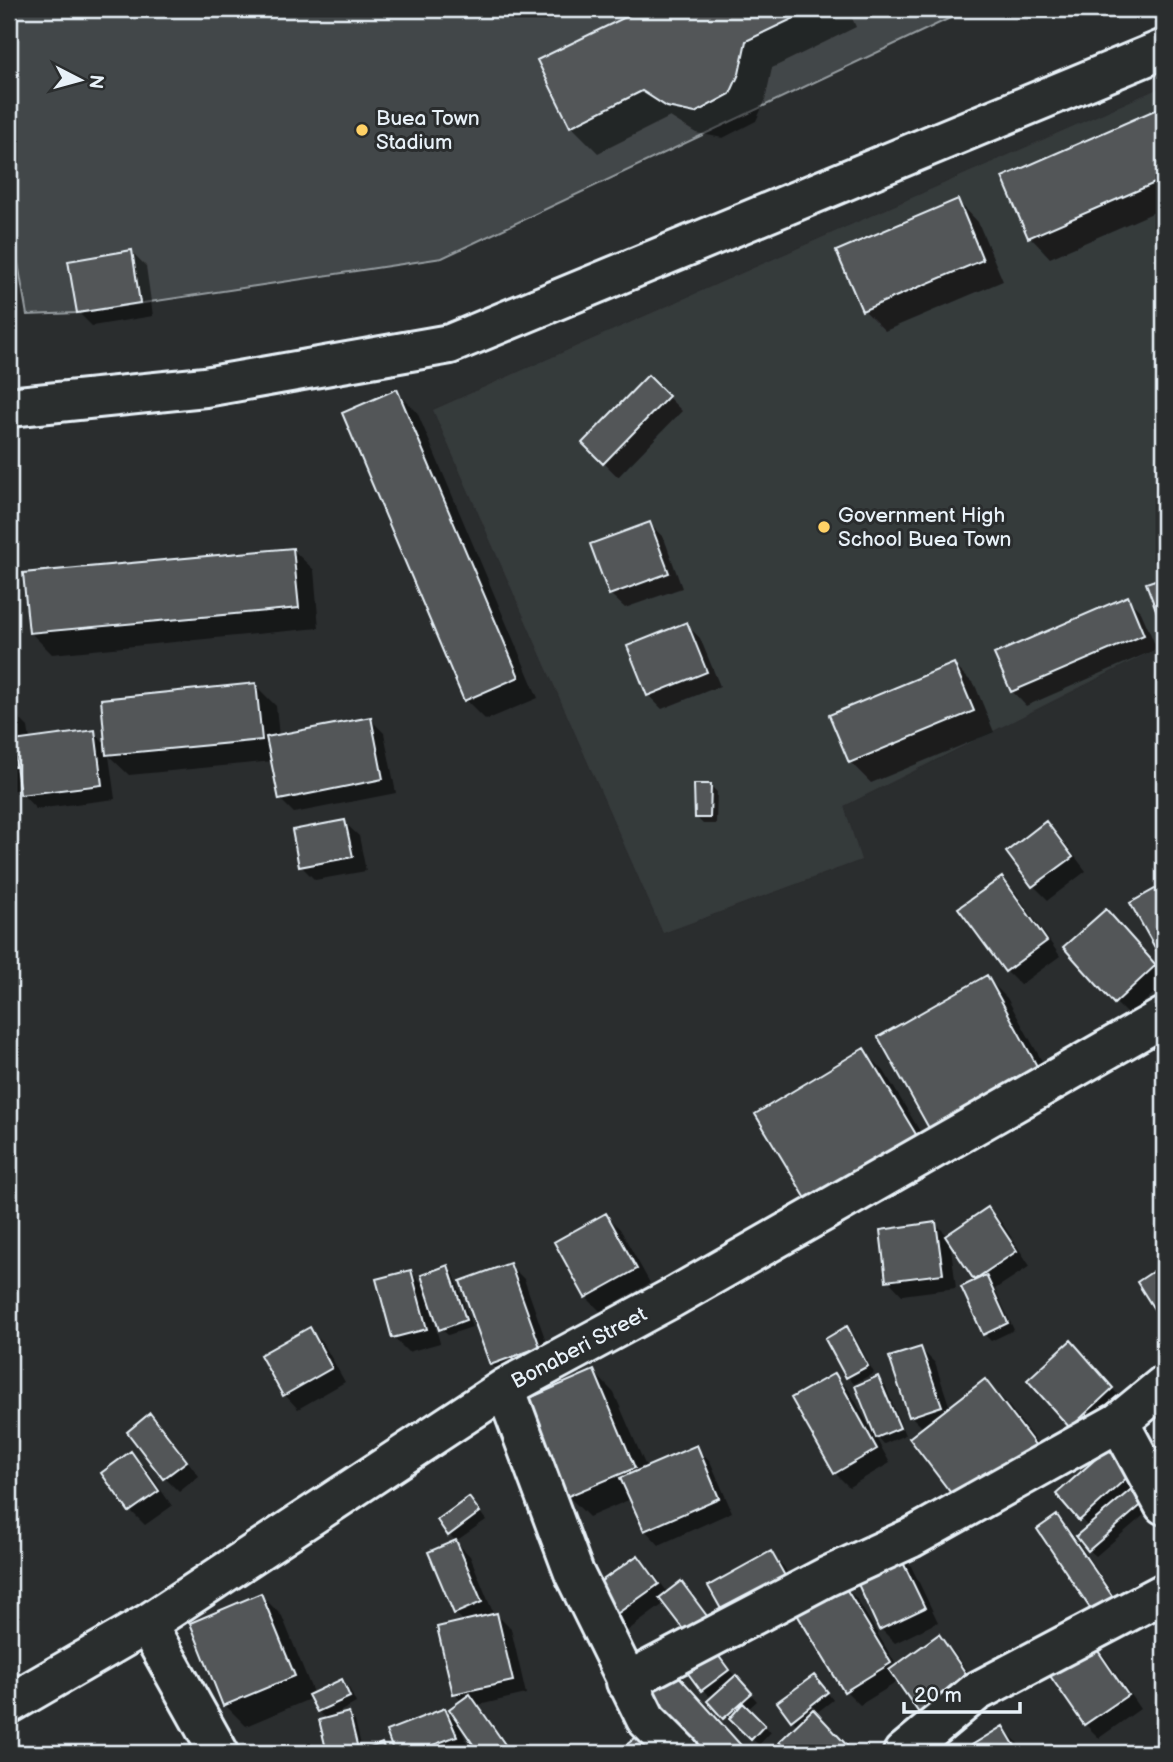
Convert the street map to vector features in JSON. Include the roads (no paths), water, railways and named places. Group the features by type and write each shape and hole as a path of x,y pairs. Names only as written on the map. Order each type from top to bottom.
{"street":[{"path":"9,407 205,387 450,344 1164,49"},
{"name":"Bonaberi Street","path":"9,1703 147,1624 505,1388 670,1299 1164,1017"},
{"path":"626,1682 826,1577 911,1538 1119,1423 1164,1385"},
{"path":"505,1388 574,1573 626,1682 646,1719 680,1753"},
{"path":"1119,1423 1164,1505"},
{"path":"902,1753 976,1692 1164,1593"},
{"path":"147,1624 219,1753"}],"place":[{"name":"Buea Town Stadium","path":"362,130"},
{"name":"Government High School Buea Town","path":"824,527"}]}
